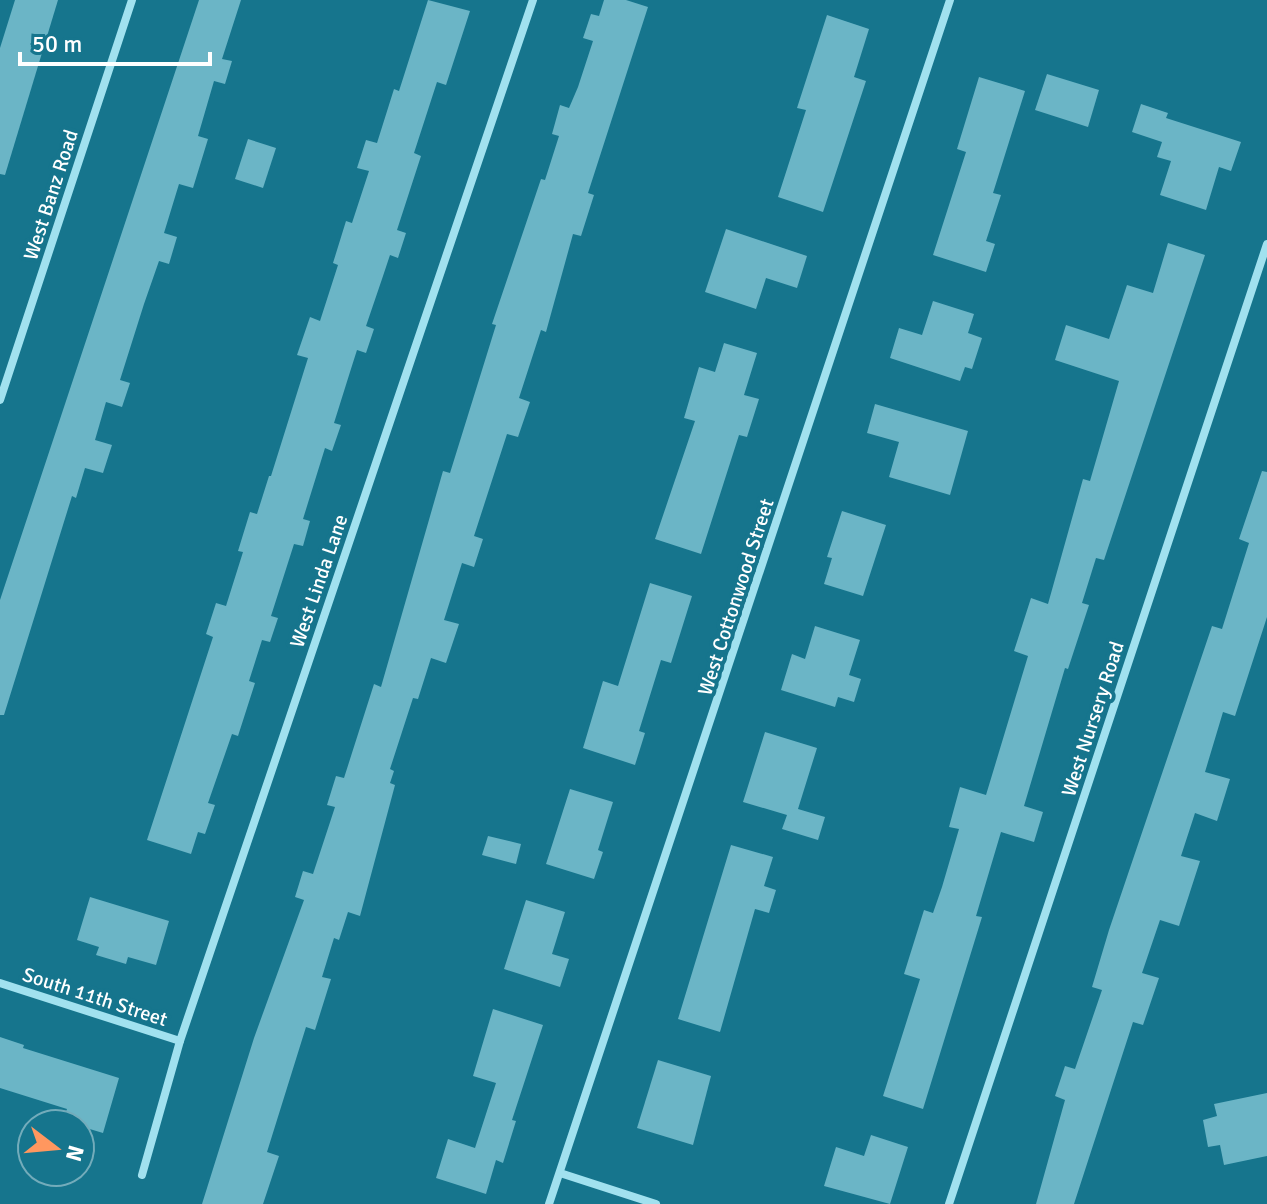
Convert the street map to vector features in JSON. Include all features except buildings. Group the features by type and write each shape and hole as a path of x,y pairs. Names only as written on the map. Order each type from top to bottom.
{"street":[{"name":"West Banz Road","path":"0,400 132,0"},
{"name":"West Linda Lane","path":"142,1175 180,1041 533,0"},
{"name":"West Cottonwood Street","path":"549,1204 950,0"},
{"name":"West Nursery Road","path":"949,1204 1267,244"},
{"name":"South 11th Street","path":"0,983 180,1041"},
{"path":"560,1173 656,1204"}]}
